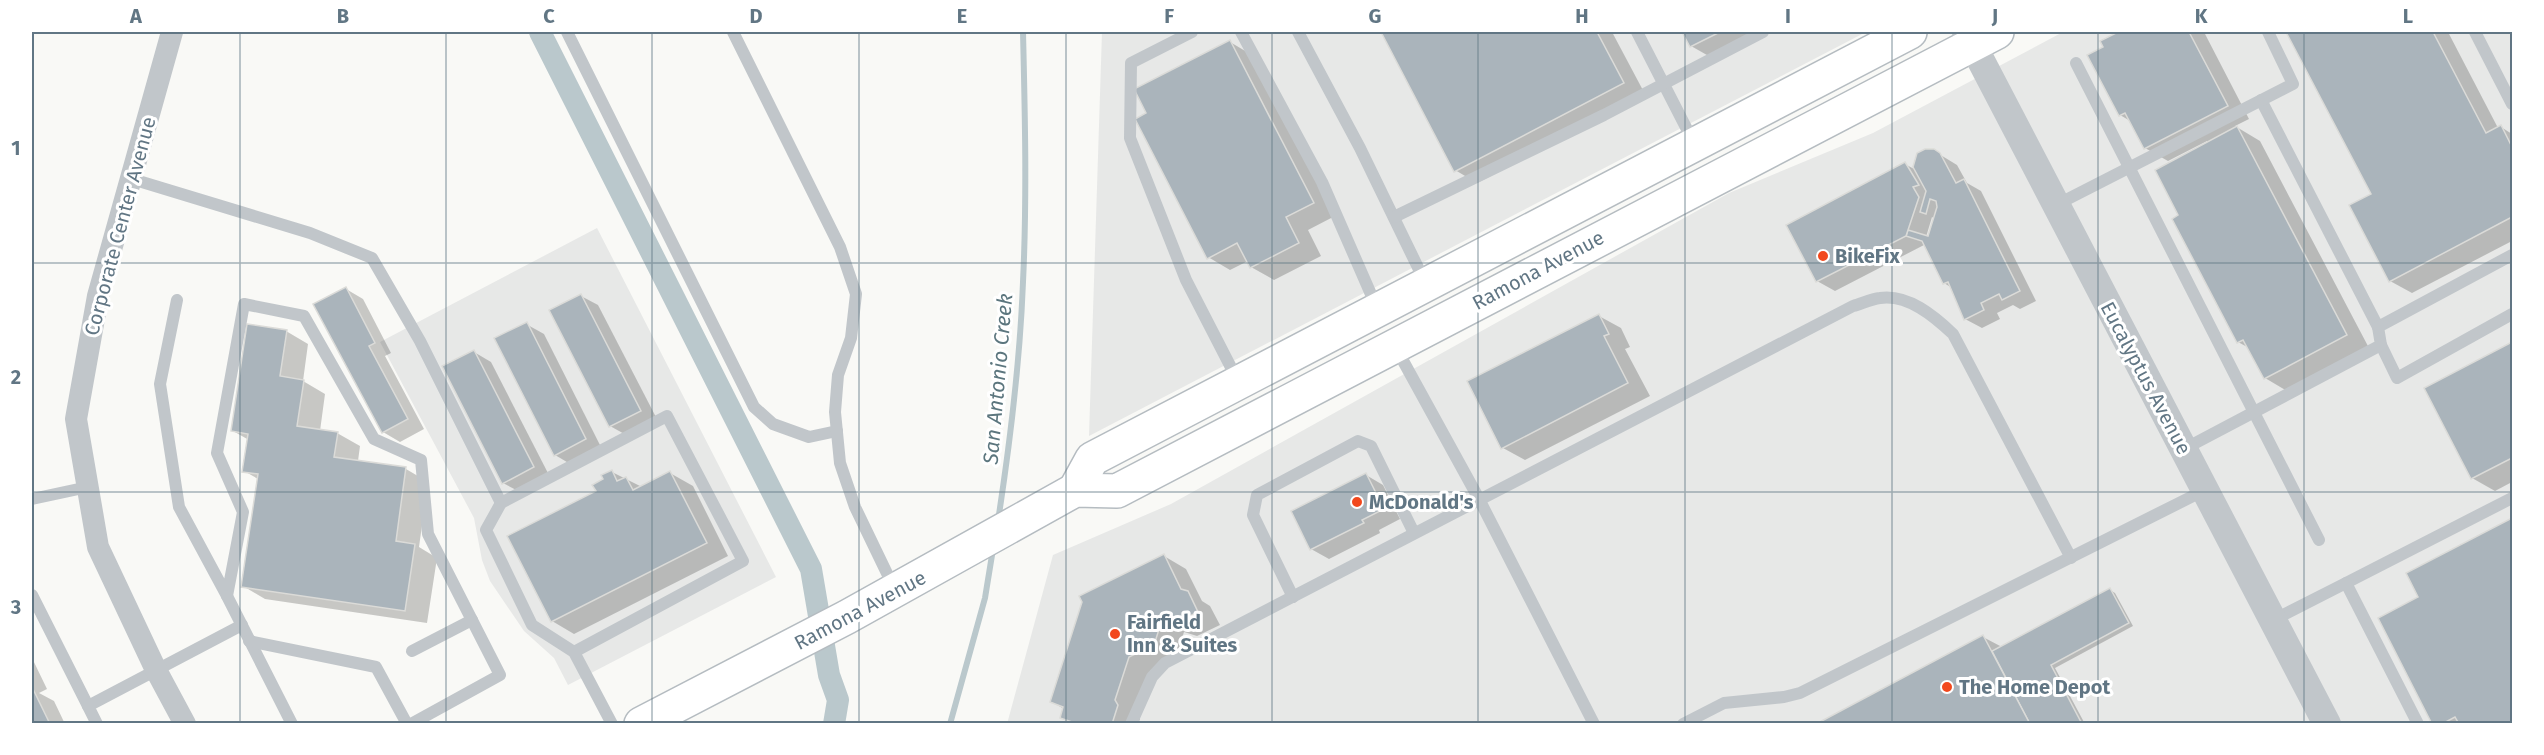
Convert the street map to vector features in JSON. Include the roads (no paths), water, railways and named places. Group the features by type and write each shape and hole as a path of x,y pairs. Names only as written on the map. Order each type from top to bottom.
{"main road":[{"name":"Ramona Avenue","path":"1075,490 1092,459 1910,32"},
{"name":"Ramona Avenue","path":"641,723 775,656 1075,490 1117,490 1978,36"},
{"path":"1378,309 1394,345"}],"street":[{"name":"Corporate Center Avenue","path":"172,32 98,296 76,419 98,547 156,670 185,723"},
{"name":"Eucalyptus Avenue","path":"1978,36 2056,205 2327,723"}],"lane":[{"path":"567,32 754,407 773,424 809,437 837,432"},
{"path":"733,32 840,247 856,294 851,338 838,375 835,412 840,463 855,507 906,585"},
{"path":"1192,32 1131,63 1130,138 1186,280 1239,382"},
{"path":"1241,32 1322,182 1378,309"},
{"path":"1298,32 1394,217 1426,284"},
{"path":"1637,32 1694,143"},
{"path":"1394,217 1764,32"},
{"path":"2056,205 2294,84 2268,32"},
{"path":"2475,32 2512,104"},
{"path":"2076,63 2319,540"},
{"path":"2261,100 2378,327 2381,345 2397,378 2512,314"},
{"path":"132,179 310,233 372,258 420,341 501,503"},
{"path":"2378,327 2512,255"},
{"path":"1131,723 1152,677 1165,663 1853,306 1881,297 1910,302 1933,315 1953,334 2071,558"},
{"path":"177,300 159,384 179,507 292,723"},
{"path":"226,596 243,512 217,453 244,304 304,316 374,439 421,460 428,534 500,675 409,723 376,667 249,641"},
{"path":"1394,345 1479,499 1594,723"},
{"path":"2184,449 2381,345"},
{"path":"574,652 743,561 667,416 501,503 486,530 532,625 574,652 612,723"},
{"path":"1293,597 1253,515 1257,495 1358,441 1371,446 1414,533"},
{"path":"32,499 88,487"},
{"path":"1683,723 1724,703 1800,693 2205,490"},
{"path":"2273,620 2512,498"},
{"path":"2346,583 2418,723"},
{"path":"32,595 97,723"},
{"path":"412,651 472,620"},
{"path":"88,706 242,625"}],"waterway":[{"path":"540,32 811,569 829,675 838,700 834,724"},
{"name":"San Antonio Creek","path":"998,521 1014,402 1022,312 1025,188 1023,32"},
{"name":"San Antonio Creek","path":"950,724 985,598 993,549"}],"place":[{"name":"BikeFix","path":"1823,256"},
{"name":"McDonald's","path":"1357,502"},
{"name":"Fairfield Inn & Suites","path":"1115,634"},
{"name":"The Home Depot","path":"1947,687"}]}
